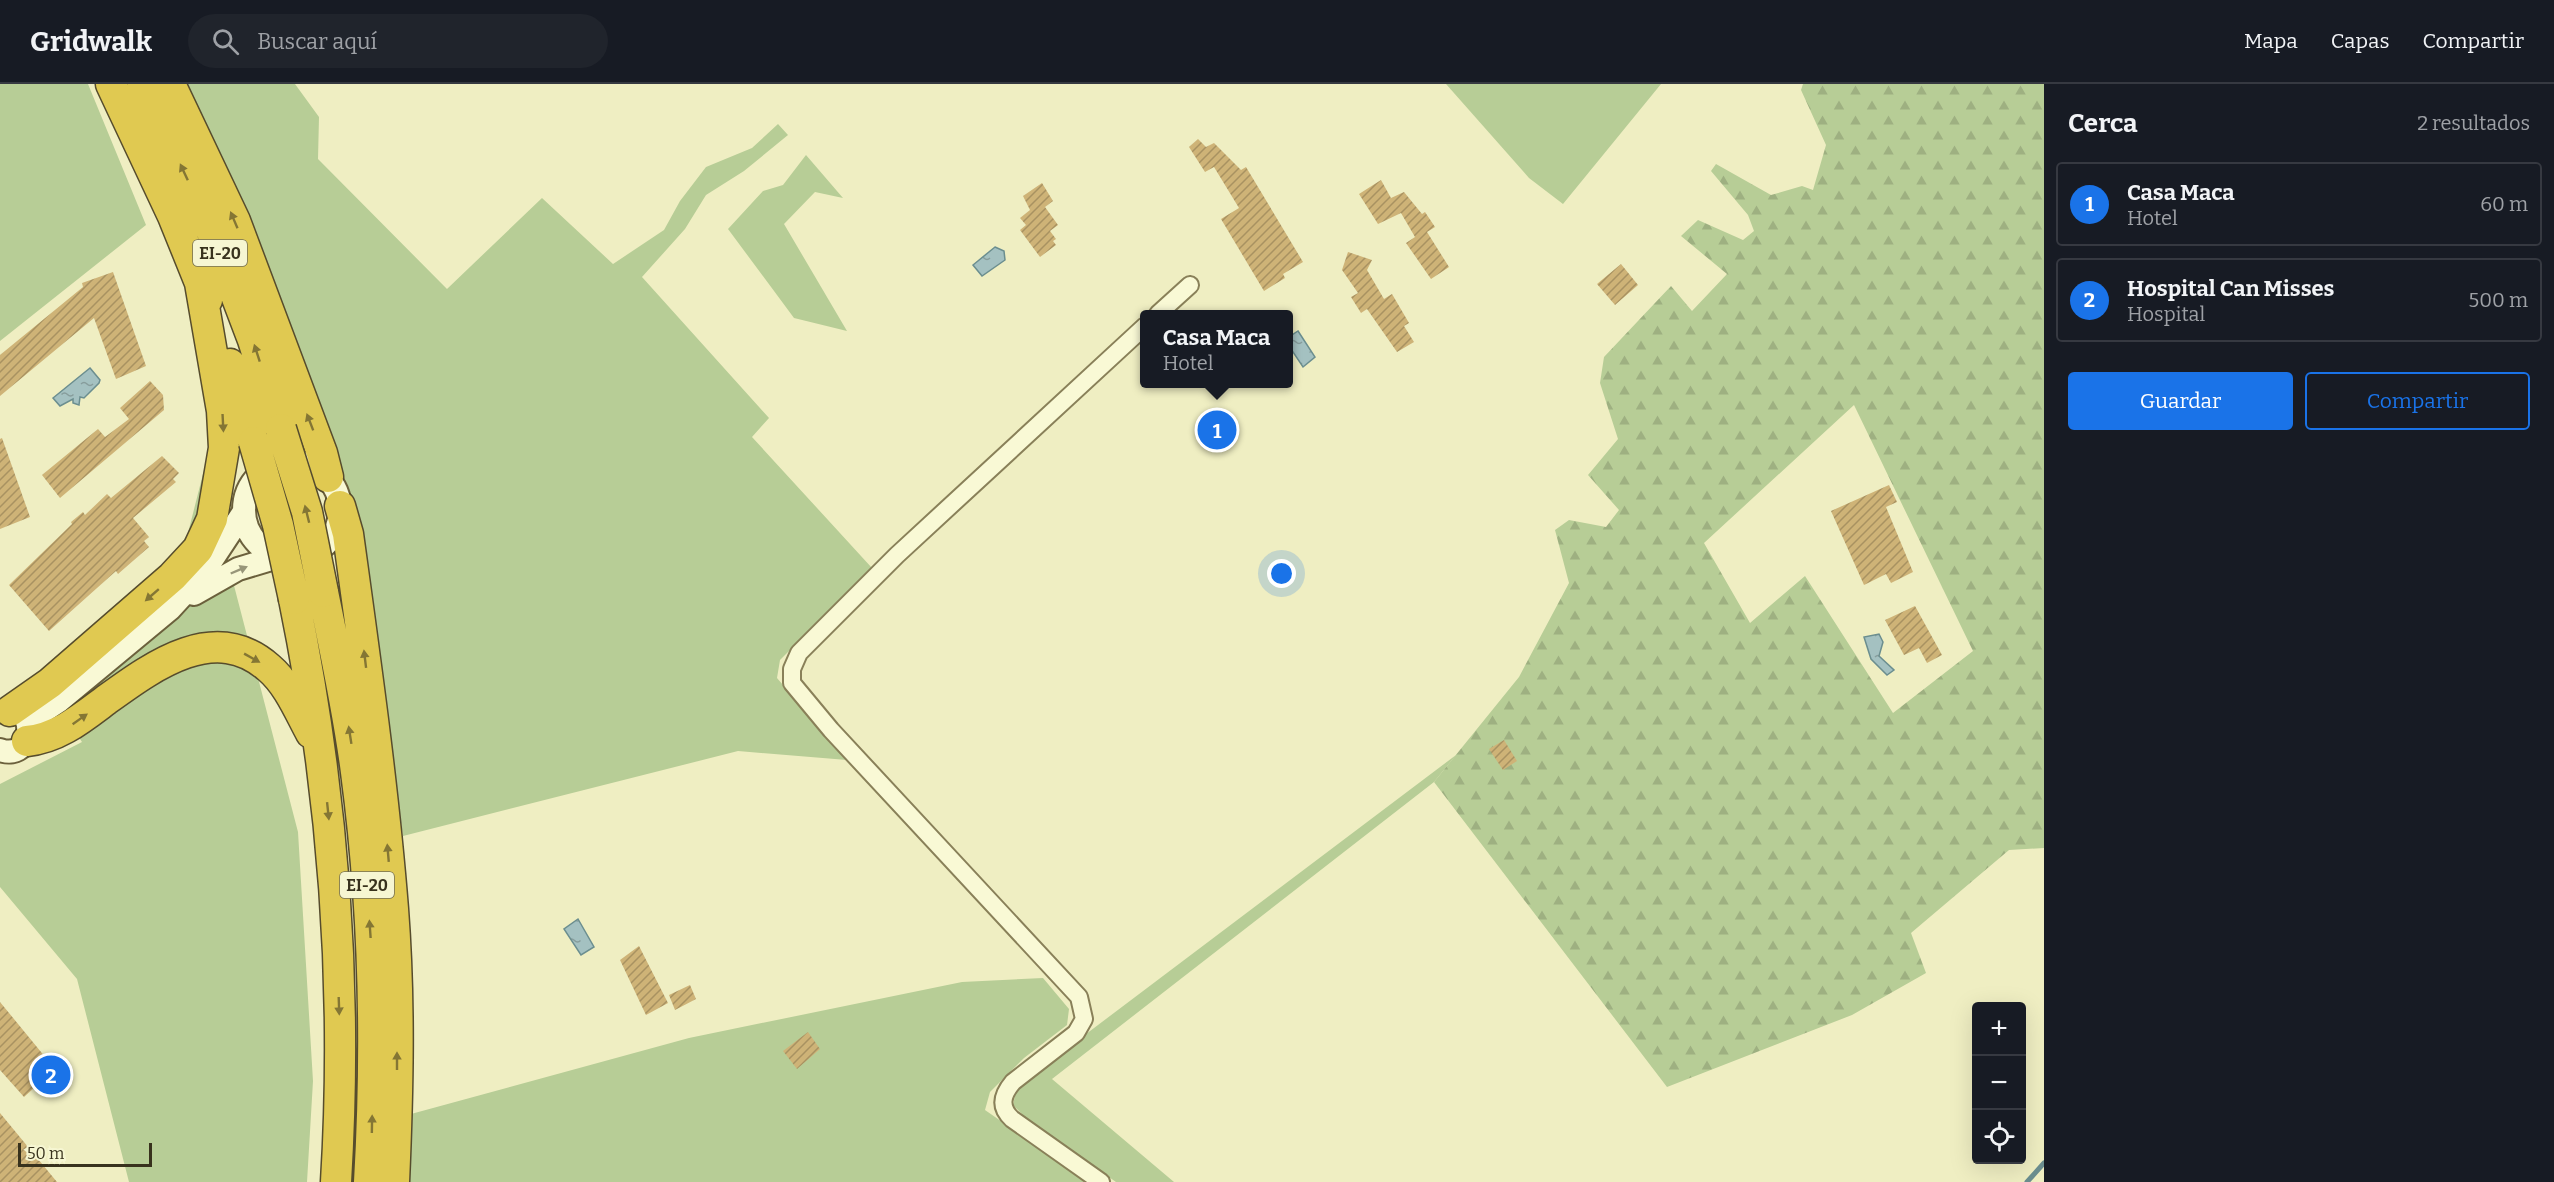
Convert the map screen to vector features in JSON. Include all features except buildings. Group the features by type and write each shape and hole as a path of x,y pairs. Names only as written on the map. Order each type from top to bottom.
{"highway":[{"name":"EI-20","path":"111,84 173,216 227,352 278,525 294,599 322,753 337,944 340,1035 336,1182"},
{"name":"EI-20","path":"143,84 212,232 253,340 307,512 352,749 365,857 374,1022 369,1182"},
{"path":"170,84 235,221 322,453 328,477"},
{"path":"10,735 50,683 172,577 198,549 212,519 224,448 222,411 200,283"},
{"path":"340,506 348,534 386,827 393,911 397,991 394,1182"},
{"path":"10,735 46,739 75,723 134,680 183,653 191,649 226,648 247,654 269,667 282,682 322,753"}],"street":[{"path":"1163,310 1190,285"},
{"path":"1101,1182 1012,1119 1006,1113 1003,1103 1004,1092 1012,1082 1076,1033 1084,1019 1079,997 831,730 792,683 792,669 799,653 897,555 1140,331"},
{"path":"294,461 314,466 328,477 337,491 340,506 339,522 333,536 322,548 309,556 294,559 278,557 258,546 247,531 243,513 245,495 254,478 274,464 294,461"},
{"path":"10,735 59,701 170,609 204,572 243,513"},
{"path":"170,609 238,569 278,557"}],"green space":[{"path":"0,84 88,84 146,225 0,341"},
{"path":"178,84 295,84 319,117 318,159 447,289 542,198 613,264 664,230 680,201 706,167 752,148 778,124 788,135 744,171 706,195 685,229 642,277 769,418 752,437 872,568 780,660 777,678 847,760 738,751 403,836 357,527 337,456"},
{"path":"1446,84 1661,84 1563,204 1529,178"},
{"path":"1803,84 2044,84 2044,848 2009,850 1911,933 1926,973 1852,1015 1667,1087 1434,782 1519,677 1569,583 1555,530 1569,520 1606,527 1619,510 1588,475 1618,439 1600,383 1604,357 1671,286 1692,311 1727,274 1681,236 1698,220 1743,240 1754,231 1748,215 1711,171 1716,164 1771,195 1802,186 1813,190 1826,145 1801,90","holes":["1854,405 1973,651 1893,713 1805,576 1750,623 1704,543"]},
{"path":"806,155 843,198 815,192 784,224 847,331 794,318 728,229 763,191 783,185"},
{"path":"204,470 298,832 313,1081 307,1182 129,1182 77,979 0,887 0,784 82,742 39,677 167,568 188,533"},
{"path":"1456,755 1434,782 1052,1079 1174,1182 1116,1182 1029,1121 1013,1105 1016,1091 1041,1068"},
{"path":"1043,978 1069,1009 1067,1025 1024,1058 990,1092 985,1110 1088,1182 406,1182 411,1114 689,1038 962,982"}],"water":[{"path":"995,247 1004,251 1005,260 982,276 973,265"},
{"path":"1298,331 1315,357 1303,367 1293,352 1293,334"},
{"path":"90,368 100,380 99,383 84,398 80,397 79,405 73,403 73,399 60,406 53,398"},
{"path":"1879,634 1883,642 1879,656 1894,670 1887,675 1871,659 1864,637"},
{"path":"578,919 594,947 581,955 564,929"}],"waterway":[{"path":"2027,1182 2044,1163"}],"place":[{"name":"Casa Maca","path":"1217,430"},
{"name":"Hospital Can Misses","path":"51,1075"}]}
